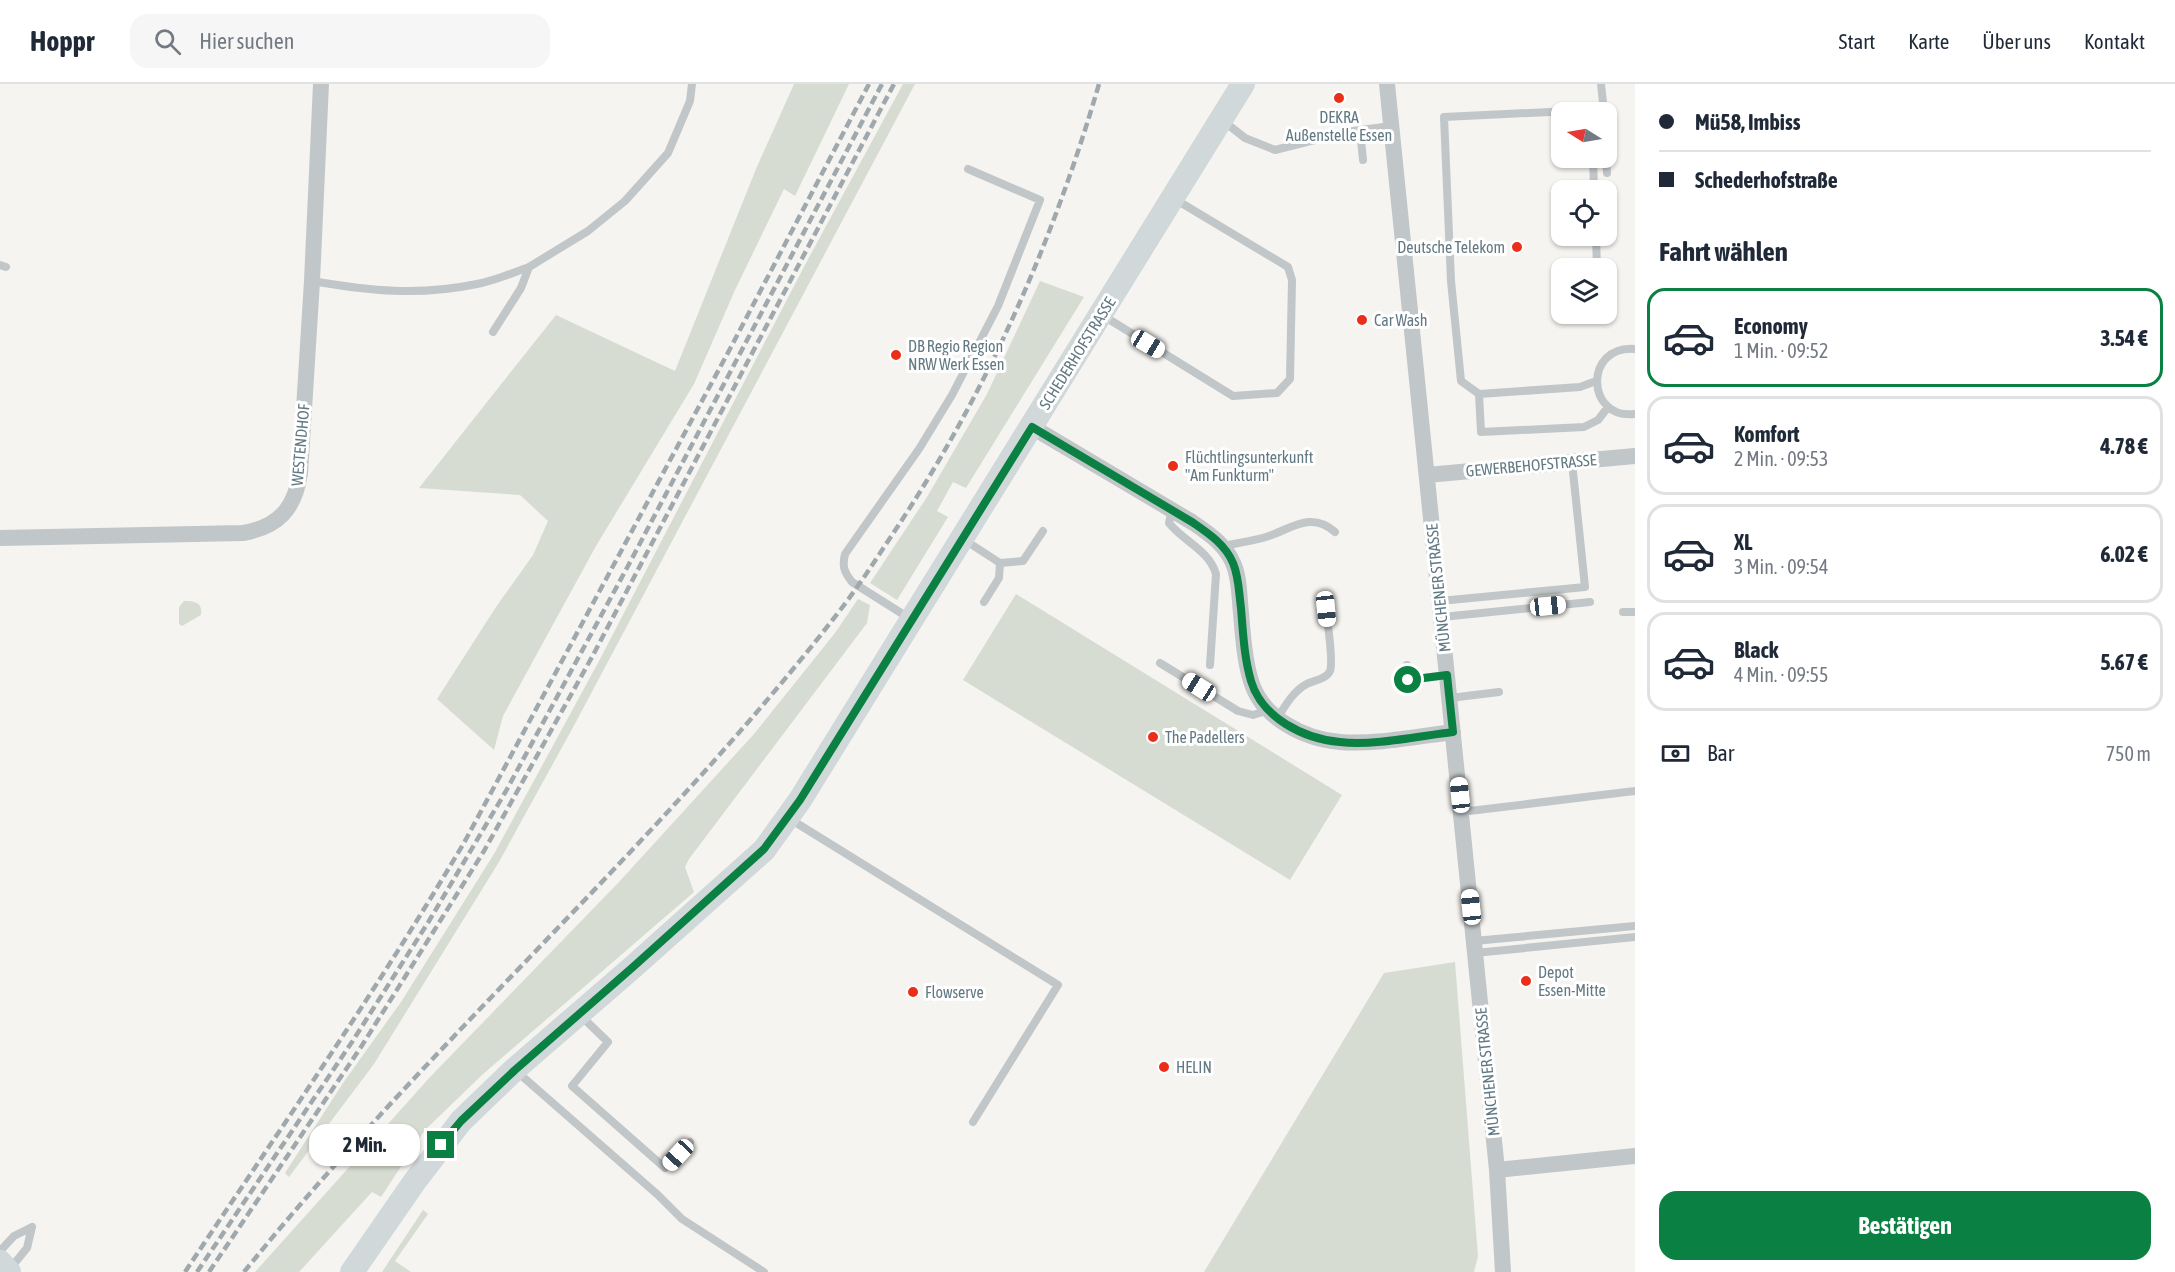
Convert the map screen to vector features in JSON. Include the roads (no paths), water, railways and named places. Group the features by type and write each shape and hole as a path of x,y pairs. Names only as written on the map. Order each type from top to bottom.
{"street":[{"name":"WESTENDHOF","path":"0,538 243,533 259,531 281,518 294,498 300,473 321,84"},
{"name":"MÜNCHENER STRASSE","path":"1387,84 1497,1170 1503,1272"},
{"name":"SCHEDERHOFSTRASSE","path":"352,1272 441,1145 461,1121 515,1070 764,849 787,818 1032,427 1221,120 1238,86"},
{"path":"1032,427 1192,522 1222,546 1233,563 1237,576 1245,652 1251,682 1259,697 1290,727 1314,738 1342,743 1453,732"},
{"name":"GEWERBEHOFSTRASSE","path":"1427,475 1635,456"},
{"path":"1497,1170 1635,1156"}],"lane":[{"path":"312,281 366,290 421,292 478,284 529,267 588,231 625,201 668,153 690,100 692,84"},
{"path":"1602,84 1603,102"},
{"path":"1551,112 1444,117 1451,281 1461,381 1479,394 1580,387 1596,381"},
{"path":"1344,113 1346,132"},
{"path":"1221,120 1245,138 1275,150 1346,132 1391,126"},
{"path":"1360,130 1364,160"},
{"path":"1606,168 1606,173"},
{"path":"912,620 852,582 843,565 845,554 919,449 952,395 998,306 1040,200 968,169"},
{"path":"1101,315 1233,396 1277,393 1290,379 1292,280 1288,267 1173,198"},
{"path":"493,332 521,288 529,267"},
{"path":"1635,349 1624,348 1606,357 1600,366 1596,381 1600,396 1608,407 1622,414 1635,414"},
{"path":"1479,394 1481,432 1584,427 1598,420 1608,407"},
{"path":"1441,609 1585,587 1572,462"},
{"path":"1172,510 1168,523 1212,562 1216,574 1210,664"},
{"path":"1222,546 1270,536 1296,524 1307,522 1327,525 1335,532"},
{"path":"962,539 1000,563 1023,561 1043,531"},
{"path":"984,602 999,578 1000,563"},
{"path":"1441,609 1590,602"},
{"path":"1160,663 1238,711 1253,715 1273,713 1305,684 1325,677 1329,671 1331,662 1326,609"},
{"path":"1623,612 1635,612"},
{"path":"1407,665 1408,680 1447,675"},
{"path":"1450,698 1499,692"},
{"path":"1461,812 1635,791"},
{"path":"787,818 1058,985 973,1122"},
{"path":"1475,947 1635,926"},
{"path":"1475,947 1635,937"},
{"path":"579,1014 608,1042 572,1086 665,1168 690,1142"},
{"path":"515,1070 658,1194 682,1219 764,1272"}],"railway":[{"path":"185,1272 363,1005 465,841 731,347 869,84"},
{"path":"197,1272 352,1042 429,921 506,791 628,566 882,84"},
{"path":"209,1272 361,1047 484,851 592,657 894,84"},
{"path":"244,1272 391,1104 697,780 771,696 856,589 929,477 988,370 1039,258 1061,201 1099,84"}],"place":[{"name":"DEKRA Außenstelle Essen","path":"1339,98"},
{"name":"Deutsche Telekom","path":"1517,247"},
{"name":"Car Wash","path":"1362,320"},
{"name":"DB Regio Region NRW Werk Essen","path":"896,355"},
{"name":"Flüchtlingsunterkunft \"Am Funkturm\"","path":"1173,466"},
{"name":"The Padellers","path":"1153,737"},
{"name":"Depot Essen-Mitte","path":"1526,981"},
{"name":"Flowserve","path":"913,992"},
{"name":"HELIN","path":"1164,1067"}]}
